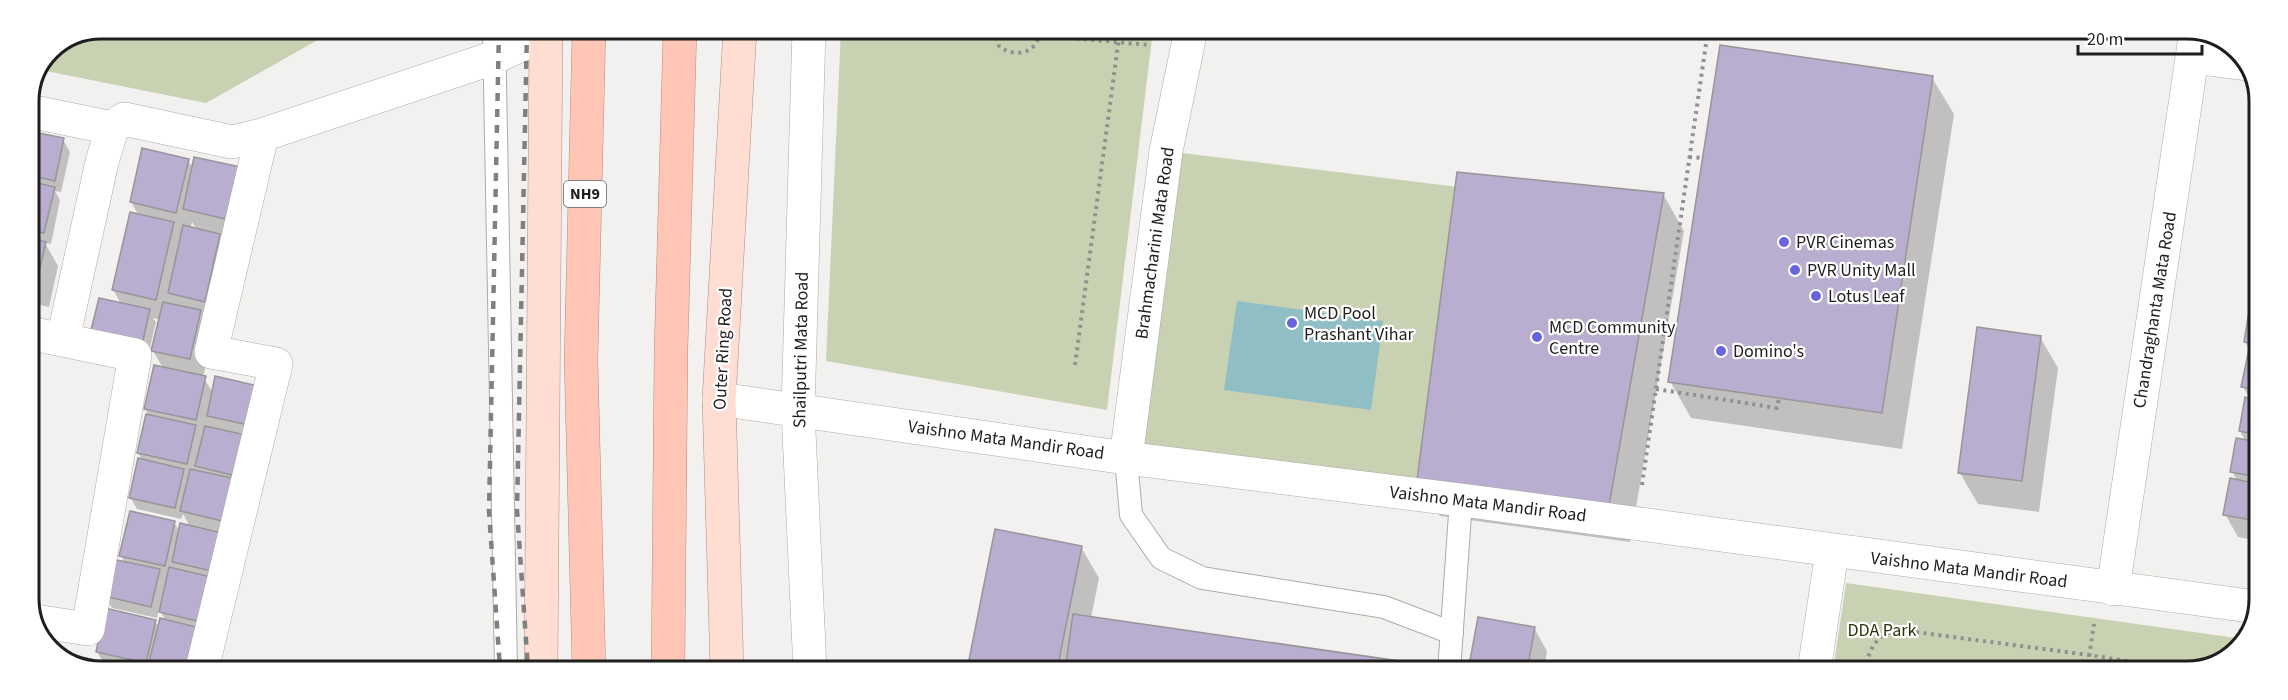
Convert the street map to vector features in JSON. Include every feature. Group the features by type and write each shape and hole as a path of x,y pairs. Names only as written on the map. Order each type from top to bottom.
{"highway":[{"name":"NH9","path":"589,39 581,360 589,661"},
{"path":"668,661 671,350 680,39"}],"main road":[{"path":"541,661 546,39"},
{"name":"Outer Ring Road","path":"727,661 719,399 739,39"}],"street":[{"path":"63,339 111,128 124,119 232,142 262,135 493,44 515,39"},
{"name":"Shailputri Mata Road","path":"809,39 798,410 810,661"},
{"name":"Brahmacharini Mata Road","path":"1126,458 1166,151 1189,39"},
{"path":"2194,44 2232,58"},
{"name":"Chandraghanta Mata Road","path":"2113,589 2194,44"},
{"path":"39,113 111,128"},
{"path":"204,661 276,364 211,352 262,135"},
{"path":"39,335 135,356 88,629 43,622"},
{"name":"Vaishno Mata Mandir Road","path":"719,399 1126,458 1461,500 1832,552 2248,606"},
{"path":"1816,661 1832,552"}],"lane":[{"path":"493,44 506,661"},
{"path":"1126,458 1131,515 1161,558 1202,578 1384,607 1452,633"},
{"path":"1450,661 1461,500"}],"path":[{"path":"997,39 999,46 1018,54 1032,48 1037,39"},
{"path":"1084,39 1118,42"},
{"path":"1075,364 1118,39"},
{"path":"1637,524 1706,44"},
{"path":"1689,157 1702,158"},
{"path":"1656,389 1777,408 1779,398"},
{"path":"1868,661 1872,644 1881,635 1900,630 2126,661"},
{"path":"2088,661 2089,655"}],"green space":[{"path":"319,39 206,103 47,71 57,57 67,49 89,40"},
{"path":"841,39 1152,39 1107,410 826,361"},
{"name":"MCD Pool Prashant Vihar","path":"1166,151 1458,187 1418,495 1126,458"},
{"name":"DDA Park","path":"1846,583 2235,638 2214,655 2187,661 1834,661"}],"water":[{"path":"1237,301 1383,321 1371,410 1224,390"}],"building":[{"name":"PVR Unity Mall","path":"1720,45 1933,76 1882,413 1668,382"},
{"path":"39,133 64,138 55,181 39,177"},
{"path":"142,148 189,159 176,213 130,202"},
{"path":"194,157 250,169 238,222 183,209"},
{"name":"MCD Community Centre","path":"1457,172 1664,193 1609,506 1417,480"},
{"path":"39,183 55,187 44,233 39,232"},
{"path":"130,212 174,222 156,300 112,290"},
{"path":"183,225 220,234 205,302 168,293"},
{"path":"39,240 46,242 39,272"},
{"path":"99,298 150,309 142,345 90,334"},
{"path":"163,302 201,310 190,359 151,351"},
{"path":"2249,311 2249,343 2244,342"},
{"path":"1977,327 2041,336 2022,481 1958,473"},
{"path":"2249,349 2249,388 2241,387"},
{"path":"154,365 206,376 196,420 144,409"},
{"path":"215,376 258,386 249,425 207,416"},
{"path":"2245,397 2249,398 2249,433 2239,431"},
{"path":"146,414 196,425 187,464 137,453"},
{"path":"205,426 246,435 236,476 195,466"},
{"path":"2236,438 2249,440 2249,475 2230,472"},
{"path":"138,458 184,469 175,508 129,498"},
{"path":"190,469 237,479 227,522 180,511"},
{"path":"2230,478 2249,482 2249,520 2223,515"},
{"path":"130,511 175,521 165,566 119,556"},
{"path":"180,523 230,535 221,573 172,562"},
{"path":"995,529 1082,546 1059,661 969,660"},
{"path":"112,559 160,569 151,607 104,596"},
{"path":"169,567 220,579 210,624 159,612"},
{"path":"105,608 156,620 146,661 96,652"},
{"path":"1073,614 1399,661 1066,661"},
{"path":"1478,617 1535,627 1529,661 1470,661"},
{"path":"160,618 204,629 197,661 149,661"}],"railway":[{"path":"499,39 489,511 499,661"},
{"path":"527,39 517,510 527,661"}],"place":[{"name":"PVR Cinemas","path":"1784,242"},
{"name":"PVR Unity Mall","path":"1795,270"},
{"name":"Lotus Leaf","path":"1816,296"},
{"name":"MCD Pool Prashant Vihar","path":"1292,323"},
{"name":"MCD Community Centre","path":"1537,337"},
{"name":"Domino's","path":"1721,351"}]}
